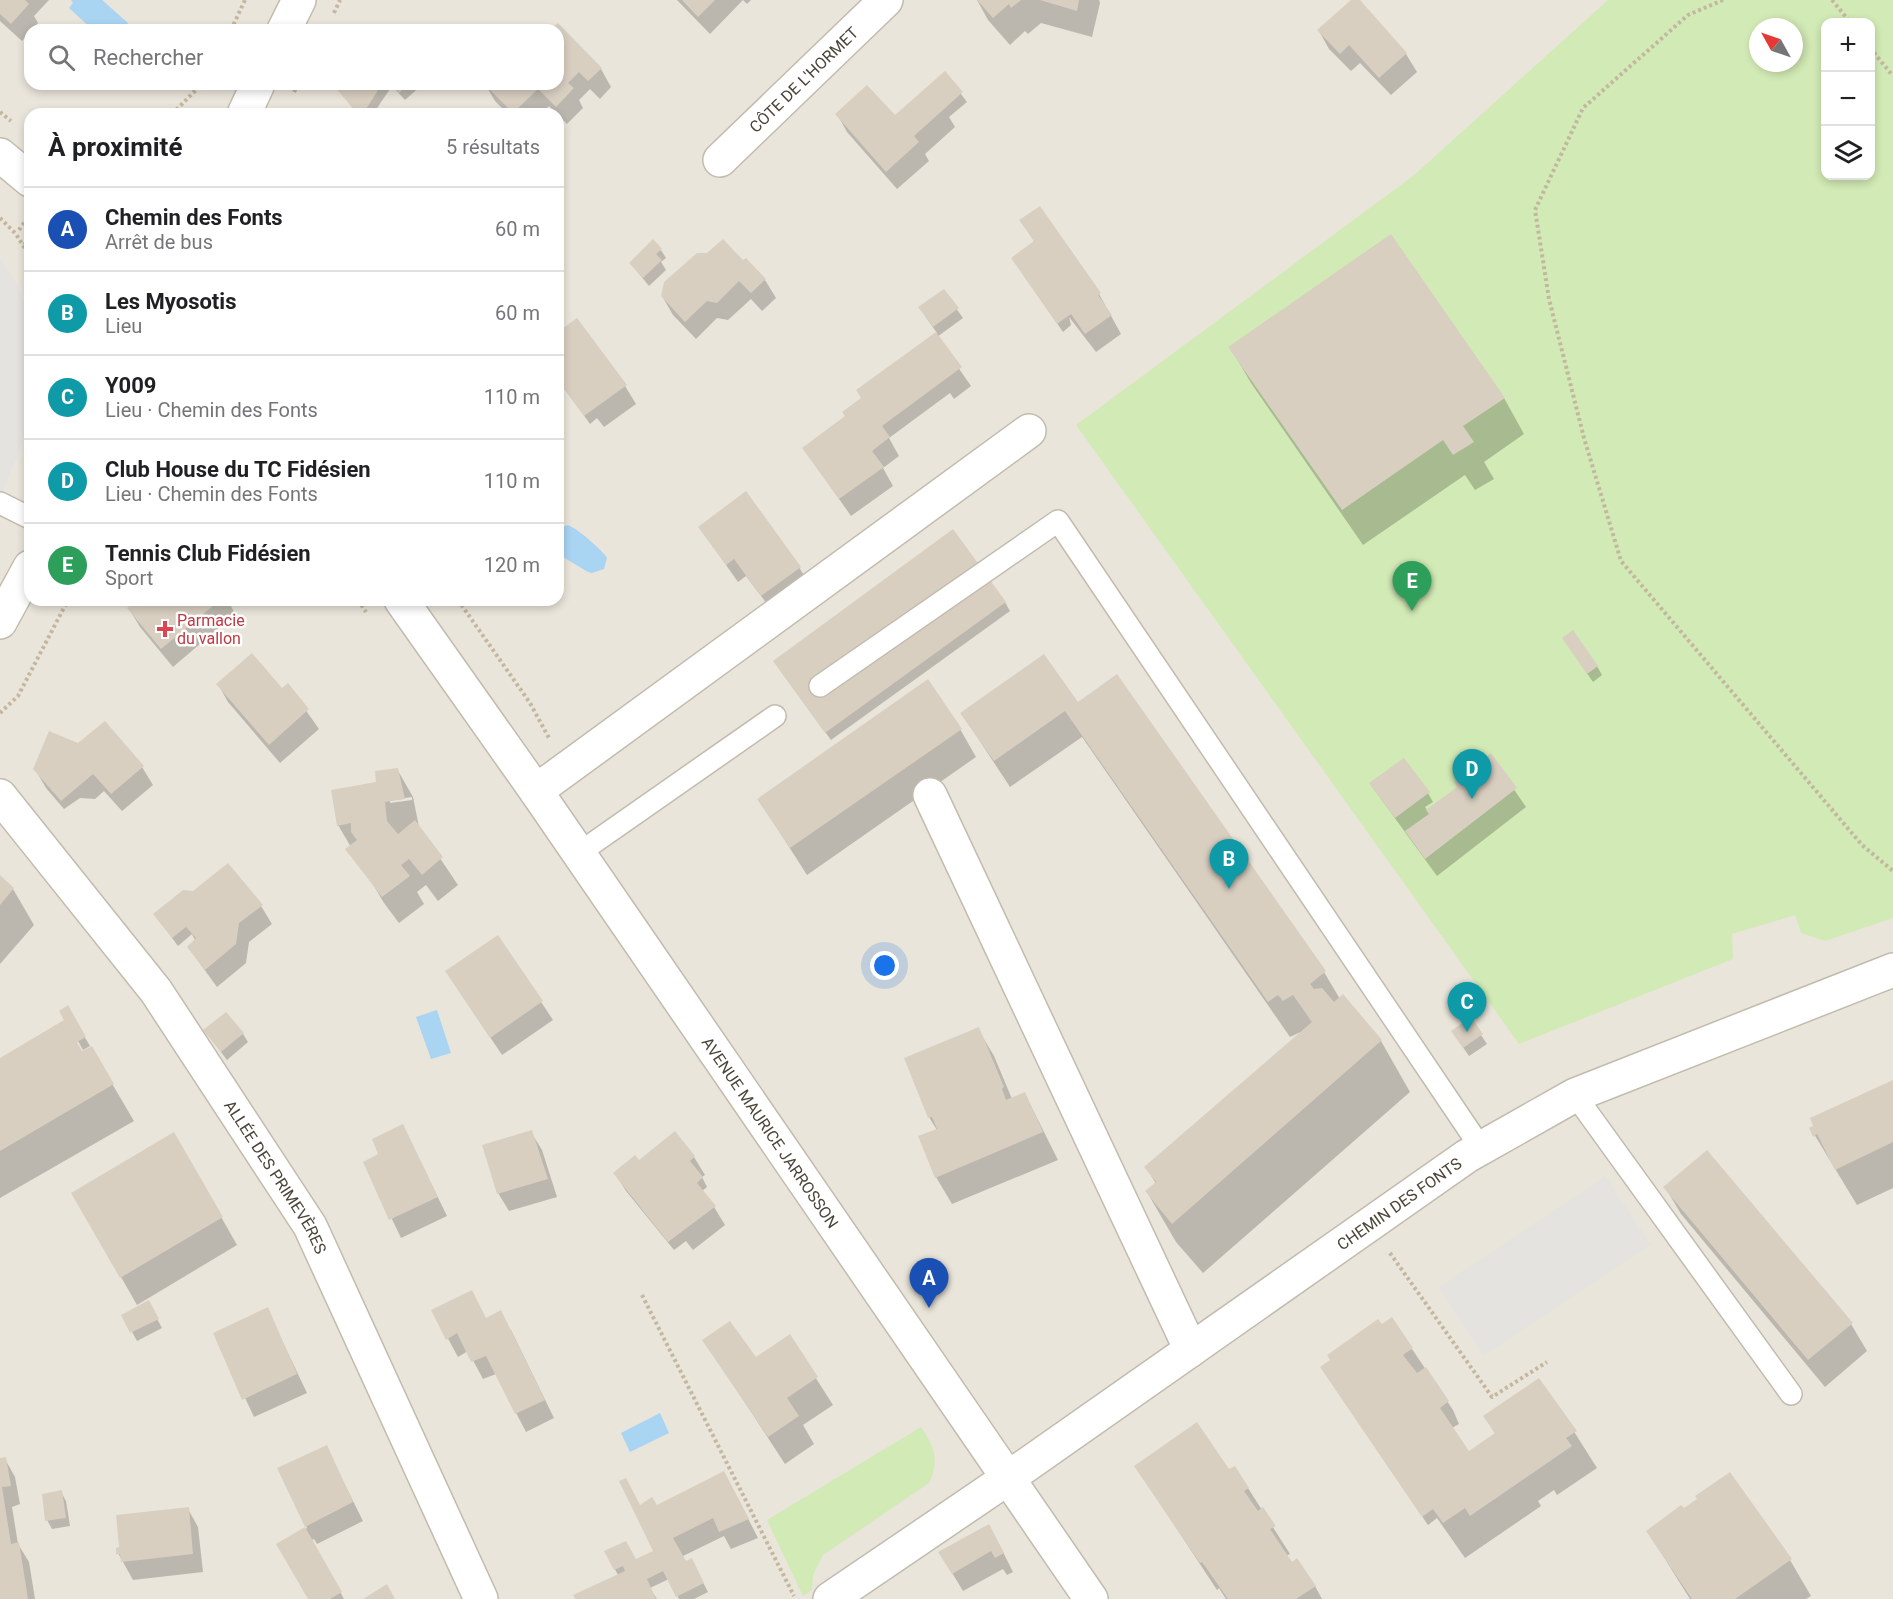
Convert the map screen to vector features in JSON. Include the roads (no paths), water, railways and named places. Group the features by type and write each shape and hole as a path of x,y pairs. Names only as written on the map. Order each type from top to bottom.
{"street":[{"path":"287,24 299,0"},
{"name":"CÔTE DE L'HORMET","path":"720,160 886,0"},
{"path":"247,108 255,90"},
{"path":"0,155 24,175"},
{"path":"535,789 1029,431"},
{"path":"0,622 24,578"},
{"name":"AVENUE MAURICE JARROSSON","path":"405,606 535,789 1091,1599"},
{"path":"930,795 1191,1350"},
{"name":"ALLÉE DES PRIMEVÈRES","path":"0,796 156,991 310,1226 481,1599"},
{"name":"CHEMIN DES FONTS","path":"830,1599 1008,1478 1481,1148 1575,1095 1893,969"}],"lane":[{"path":"0,503 24,515"},
{"path":"820,686 1058,521 1481,1148"},
{"path":"579,853 775,717"},
{"path":"1575,1095 1791,1394"}],"water":[{"path":"71,0 102,0 128,23 86,24 69,8 73,3"},
{"path":"571,526 595,545 607,558 604,569 588,572 564,558 564,527"},
{"path":"437,1010 451,1053 431,1059 416,1017"},
{"path":"660,1413 669,1433 630,1452 621,1433"}],"place":[{"name":"Tennis Club Fidésien","path":"1412,611"},
{"name":"Parmacie du vallon","path":"165,629"},
{"name":"Club House du TC Fidésien","path":"1472,799"},
{"name":"Les Myosotis","path":"1229,889"},
{"name":"Y009","path":"1467,1032"},
{"name":"Chemin des Fonts","path":"929,1308"}]}
